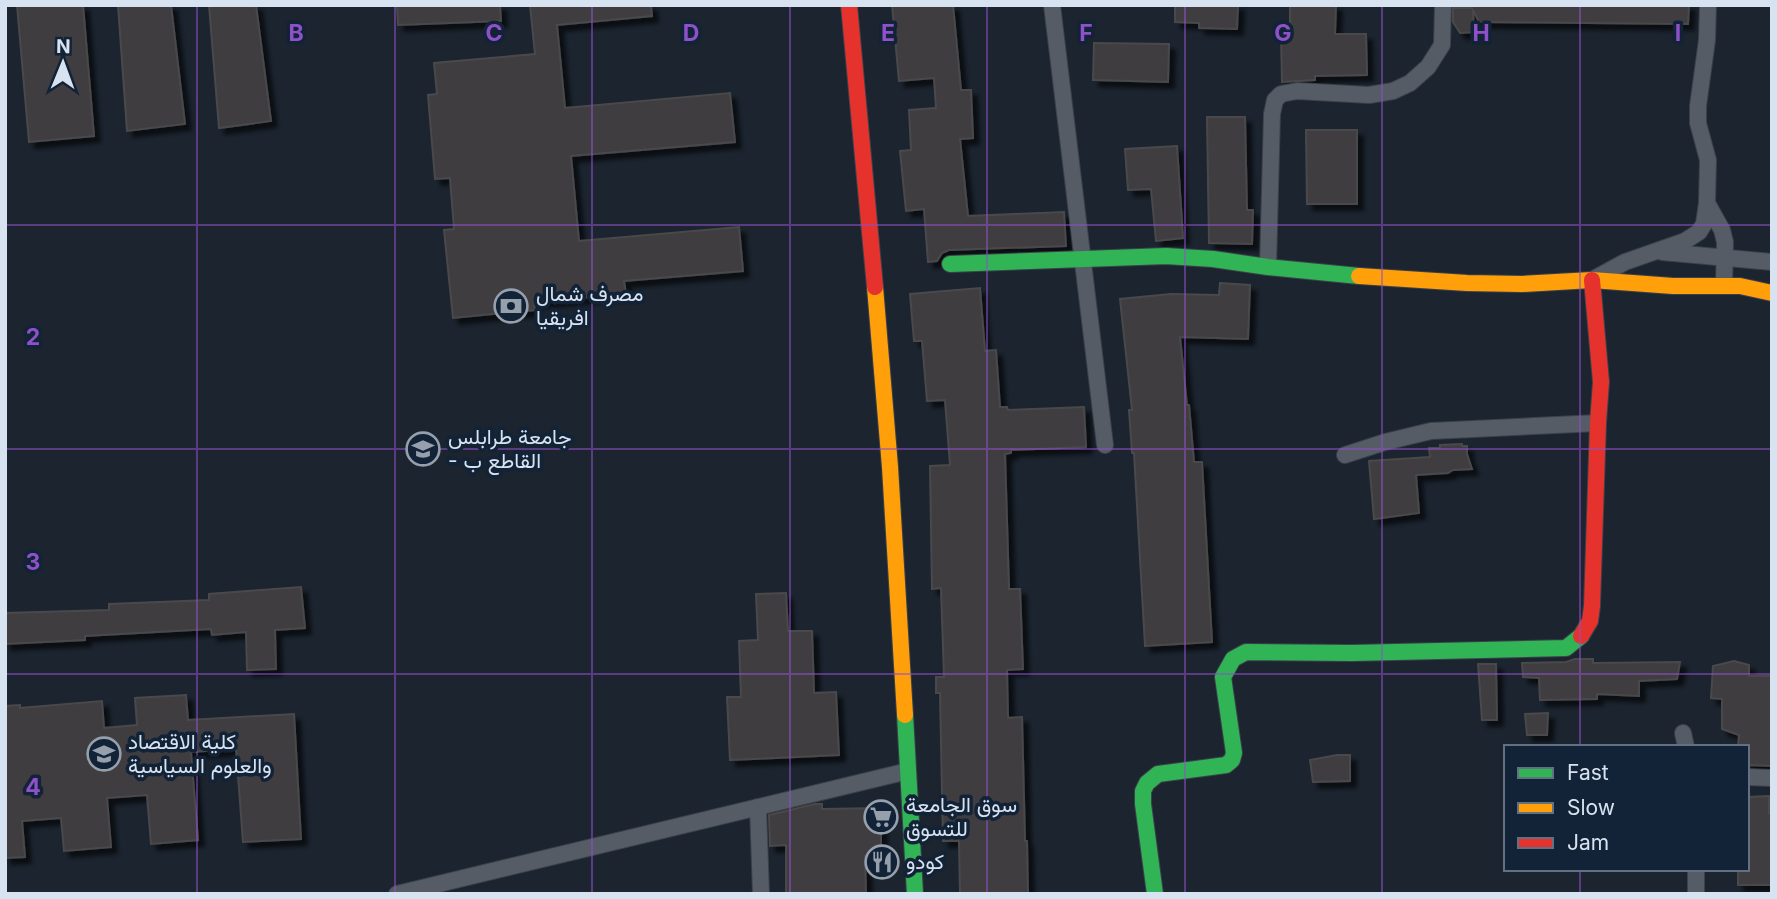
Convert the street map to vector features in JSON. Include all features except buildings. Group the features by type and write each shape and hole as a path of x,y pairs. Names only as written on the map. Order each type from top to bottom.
{"street":[{"path":"849,5 890,467 915,894"},
{"path":"1052,5 1105,445"},
{"path":"1268,267 1272,114 1275,100 1281,94 1297,90 1369,95 1393,91 1410,83 1428,67 1442,45 1443,5"},
{"path":"1592,280 1625,262 1685,241 1699,232 1704,224 1708,160 1698,123 1698,106 1707,40 1708,5"},
{"path":"1707,203 1722,230 1725,242 1724,286"},
{"path":"1656,251 1772,262"},
{"path":"950,264 1166,256 1389,279 1467,284 1592,280 1673,286 1748,287 1772,293"},
{"path":"1155,894 1143,791 1147,783 1158,774 1226,765 1232,760 1234,753 1223,677 1233,659 1239,655 1246,652 1352,653 1566,648 1587,631 1592,618 1601,382 1592,280"},
{"path":"1345,455 1430,431 1598,423"},
{"path":"397,894 908,771"},
{"path":"1749,777 1772,778"},
{"path":"758,807 761,894"},
{"path":"1696,871 1696,894"}],"traffic: fast":[{"path":"950,264 1166,256 1359,276"},
{"path":"1155,894 1143,791 1147,783 1158,774 1226,765 1232,760 1234,753 1223,677 1233,659 1246,652 1352,653 1566,648 1581,636"},
{"path":"905,715 915,894"}],"traffic: slow":[{"path":"1359,276 1467,283 1522,284 1592,280 1673,286 1740,286 1772,293"},
{"path":"875,287 890,467 905,715"}],"traffic: jam":[{"path":"849,5 875,287"},
{"path":"1581,636 1590,621 1592,606 1601,382 1592,280"}],"place":[{"name":"مصرف شمال افريقيا","path":"511,306"},
{"name":"جامعة طرابلس - القاطع ب","path":"423,449"},
{"name":"كلية الاقتصاد والعلوم السياسية","path":"104,754"},
{"name":"سوق الجامعة للتسوق","path":"881,817"},
{"name":"كودو","path":"882,862"}]}
